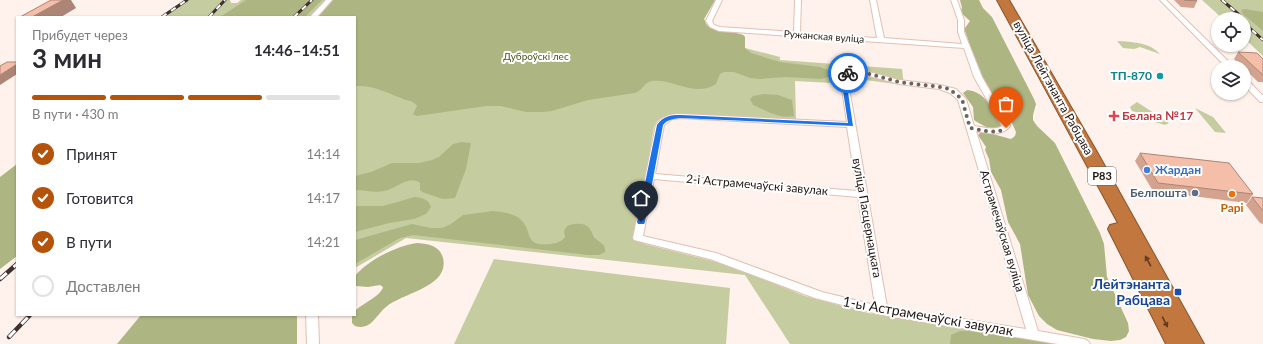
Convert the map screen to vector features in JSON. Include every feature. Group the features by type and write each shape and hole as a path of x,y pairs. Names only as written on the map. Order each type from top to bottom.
{"highway":[{"name":"вуліца Лейтэнанта Рабцава","path":"996,0 1082,159 1177,344"},
{"name":"вуліца Лейтэнанта Рабцава","path":"1003,0 1089,152 1193,344"}],"street":[{"path":"314,16 329,0"},
{"name":"Ружанская вуліца","path":"719,0 709,21 710,25 715,28 966,46"},
{"path":"797,34 798,0"},
{"path":"873,0 881,40"},
{"path":"954,0 961,20 960,29 978,78 1006,126 1002,130 996,131 970,128"},
{"path":"1163,0 1223,60"},
{"name":"вуліца Пасцернацкага","path":"882,311 843,78 847,74 862,72 899,82 934,86"},
{"name":"Астрамечаўская вуліца","path":"934,86 949,89 960,96 964,102 970,128 1033,334"},
{"path":"1251,88 1263,100"},
{"path":"650,176 660,125 667,118 681,116 851,125"},
{"name":"2-і Астрамечаўскі завулак","path":"650,176 863,194"},
{"name":"1-ы Астрамечаўскі завулак","path":"650,176 638,238 705,253 810,293 849,304 882,311 1033,334 1084,344"},
{"path":"312,316 313,344"}],"green space":[{"path":"184,0 230,0 231,3 237,3 241,0 715,0 704,19 706,24 715,29 743,35 745,37 745,48 780,57 780,60 902,69 904,85 850,78 850,84 795,81 796,120 678,114 661,118 654,127 635,240 645,244 725,264 805,296 868,313 1060,344 790,344 745,275 406,238 356,267 356,16 169,16 163,14"},
{"path":"246,0 322,0 306,16 222,16"},
{"name":"Дуброўскі лес","path":"333,0 715,0 704,19 707,26 743,35 745,37 745,48 751,53 780,62 820,67 828,70 831,74 828,77 821,79 786,77 760,79 750,78 734,72 724,72 720,74 716,84 708,88 692,88 668,82 652,81 647,83 635,93 588,100 552,111 526,112 501,106 486,106 417,116 413,114 417,106 412,102 384,91 356,86 356,16 319,16"},
{"path":"960,0 979,0 983,8 992,17 1036,104 1033,120 1037,126 1055,143 1100,233 1104,244 1107,277 1128,323 1129,331 1126,337 1120,340 1111,341 1093,339 1057,330 1047,324 1039,316 1028,295 1020,244 1008,222 1001,190 991,172 989,159 985,150 986,147 978,135 981,132 1011,139 1015,136 1016,132 1012,123 981,77 965,31 965,28 970,21 960,12 962,8"},
{"path":"1202,0 1263,0 1263,56 1251,45 1251,12 1215,12"},
{"path":"1245,9 1263,12 1263,31 1251,21 1251,12 1242,12 1241,10"},
{"path":"1117,41 1134,42 1146,45 1156,50 1160,54 1140,47 1134,49 1123,48"},
{"path":"967,90 979,94 989,103 1002,126 995,129 984,126 974,120 973,107 963,93"},
{"path":"764,94 778,95 792,100 794,116 788,117 778,115 753,105 750,99 753,96"},
{"path":"1137,102 1169,123 1165,125 1148,120 1150,116 1132,111 1130,107"},
{"path":"1195,108 1213,117 1226,133 1215,132"},
{"path":"462,142 471,143 466,169 455,198 443,199 422,192 420,190 420,183 411,180 381,192 356,190 356,176 371,172 392,163 419,163 432,160 439,157 453,144"},
{"path":"16,165 16,257 0,269 0,177"},
{"path":"415,197 425,199 429,202 431,207 426,214 414,219 389,223 356,232 356,206 383,206"},
{"path":"493,211 514,215 520,219 527,228 532,241 542,244 553,244 562,240 565,237 564,231 567,226 574,224 584,225 589,228 594,237 604,246 605,252 599,255 588,255 413,235 400,238 356,263 356,240 412,224 431,228 442,228 451,224 463,215"},
{"path":"410,244 426,244 437,248 442,254 443,258 443,268 439,276 432,283 393,302 382,310 369,324 361,327 355,326 352,323 352,316 356,316 356,310 379,293 383,287 380,285 368,287 356,286 356,275 375,259"},
{"path":"494,259 730,288 726,344 454,344"},
{"path":"140,316 297,316 297,344 117,344"},
{"path":"960,331 1060,344 950,344 951,335"}],"building":[{"path":"51,0 63,0 34,16 22,16"},
{"path":"1238,52 1257,53 1263,59 1263,75 1251,64 1251,60 1247,60"},
{"path":"7,62 16,62 16,65 0,75 0,66"},
{"path":"1140,153 1229,163 1253,194 1158,183"},
{"path":"1252,197 1263,198 1263,211"}],"railway":[{"path":"163,16 187,0"},
{"path":"210,16 225,0"},
{"path":"295,16 312,0"},
{"path":"1222,0 1236,12"},
{"path":"1251,29 1263,40"},
{"path":"0,279 16,265"},
{"path":"9,337 29,316"}],"way so far":[{"path":"848,73 862,72 873,74 892,81 934,86 954,91 964,102 970,128 991,131 1006,128"}],"place":[{"name":"ТП-870","path":"1160,76"},
{"name":"Белана №17","path":"1114,116"},
{"name":"Жардан","path":"1147,170"},
{"name":"Белпошта","path":"1195,193"},
{"name":"Papi","path":"1232,194"},
{"name":"Лейтэнанта Рабцава","path":"1178,292"}],"route":[{"path":"641,222 661,122 670,117 681,116 851,125 843,78 848,73"}]}
